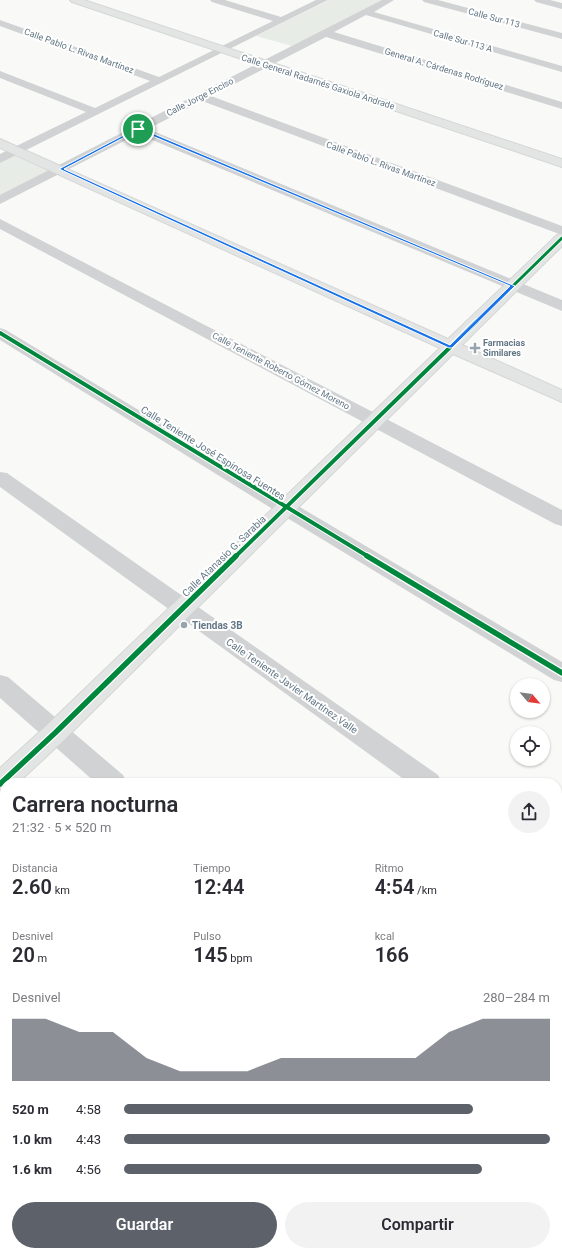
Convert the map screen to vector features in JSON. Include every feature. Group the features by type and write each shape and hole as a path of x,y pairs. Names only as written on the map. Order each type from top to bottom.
{"street":[{"name":"Calle General Radamés Gaxiola Andrade","path":"75,0 562,163"},
{"path":"215,0 282,20"},
{"path":"0,159 323,0"},
{"name":"Calle Jorge Enciso","path":"0,200 388,0"},
{"name":"Calle Sur 113","path":"427,0 562,36"},
{"path":"539,0 562,6"},
{"name":"Calle Sur 113 A","path":"365,12 562,69"},
{"name":"Calle Pablo L. Rivas Martínez","path":"0,22 158,80"},
{"name":"General A. Cárdenas Rodríguez","path":"325,33 562,106"},
{"path":"250,36 264,40"},
{"path":"279,44 294,48"},
{"path":"0,74 95,112"},
{"name":"Calle Pablo L. Rivas Martínez","path":"200,96 562,231"},
{"path":"138,129 562,306"},
{"path":"0,143 61,169 562,398"},
{"name":"Calle Teniente Roberto Gómez Moreno","path":"0,222 562,519"},
{"name":"Calle Atanasio G. Sarabia","path":"6,778 55,733 562,238"},
{"name":"Calle Teniente José Espinosa Fuentes","path":"0,333 286,508 562,673"},
{"name":"Calle Teniente Javier Martínez Valle","path":"0,478 422,778"},
{"path":"0,684 108,778"}],"shaded area":[{"path":"329,0 389,0 292,46 256,36"},
{"path":"11,154 49,171 0,196 0,159"}],"cycle path":[{"path":"6,778 55,733 562,238"},
{"path":"0,333 286,508 562,673"}],"place":[{"name":"Farmacias Similares","path":"475,348"},
{"name":"Tiendas 3B","path":"184,625"}],"route":[{"path":"138,129 299,196 513,286 450,347 61,169 138,129"}]}
